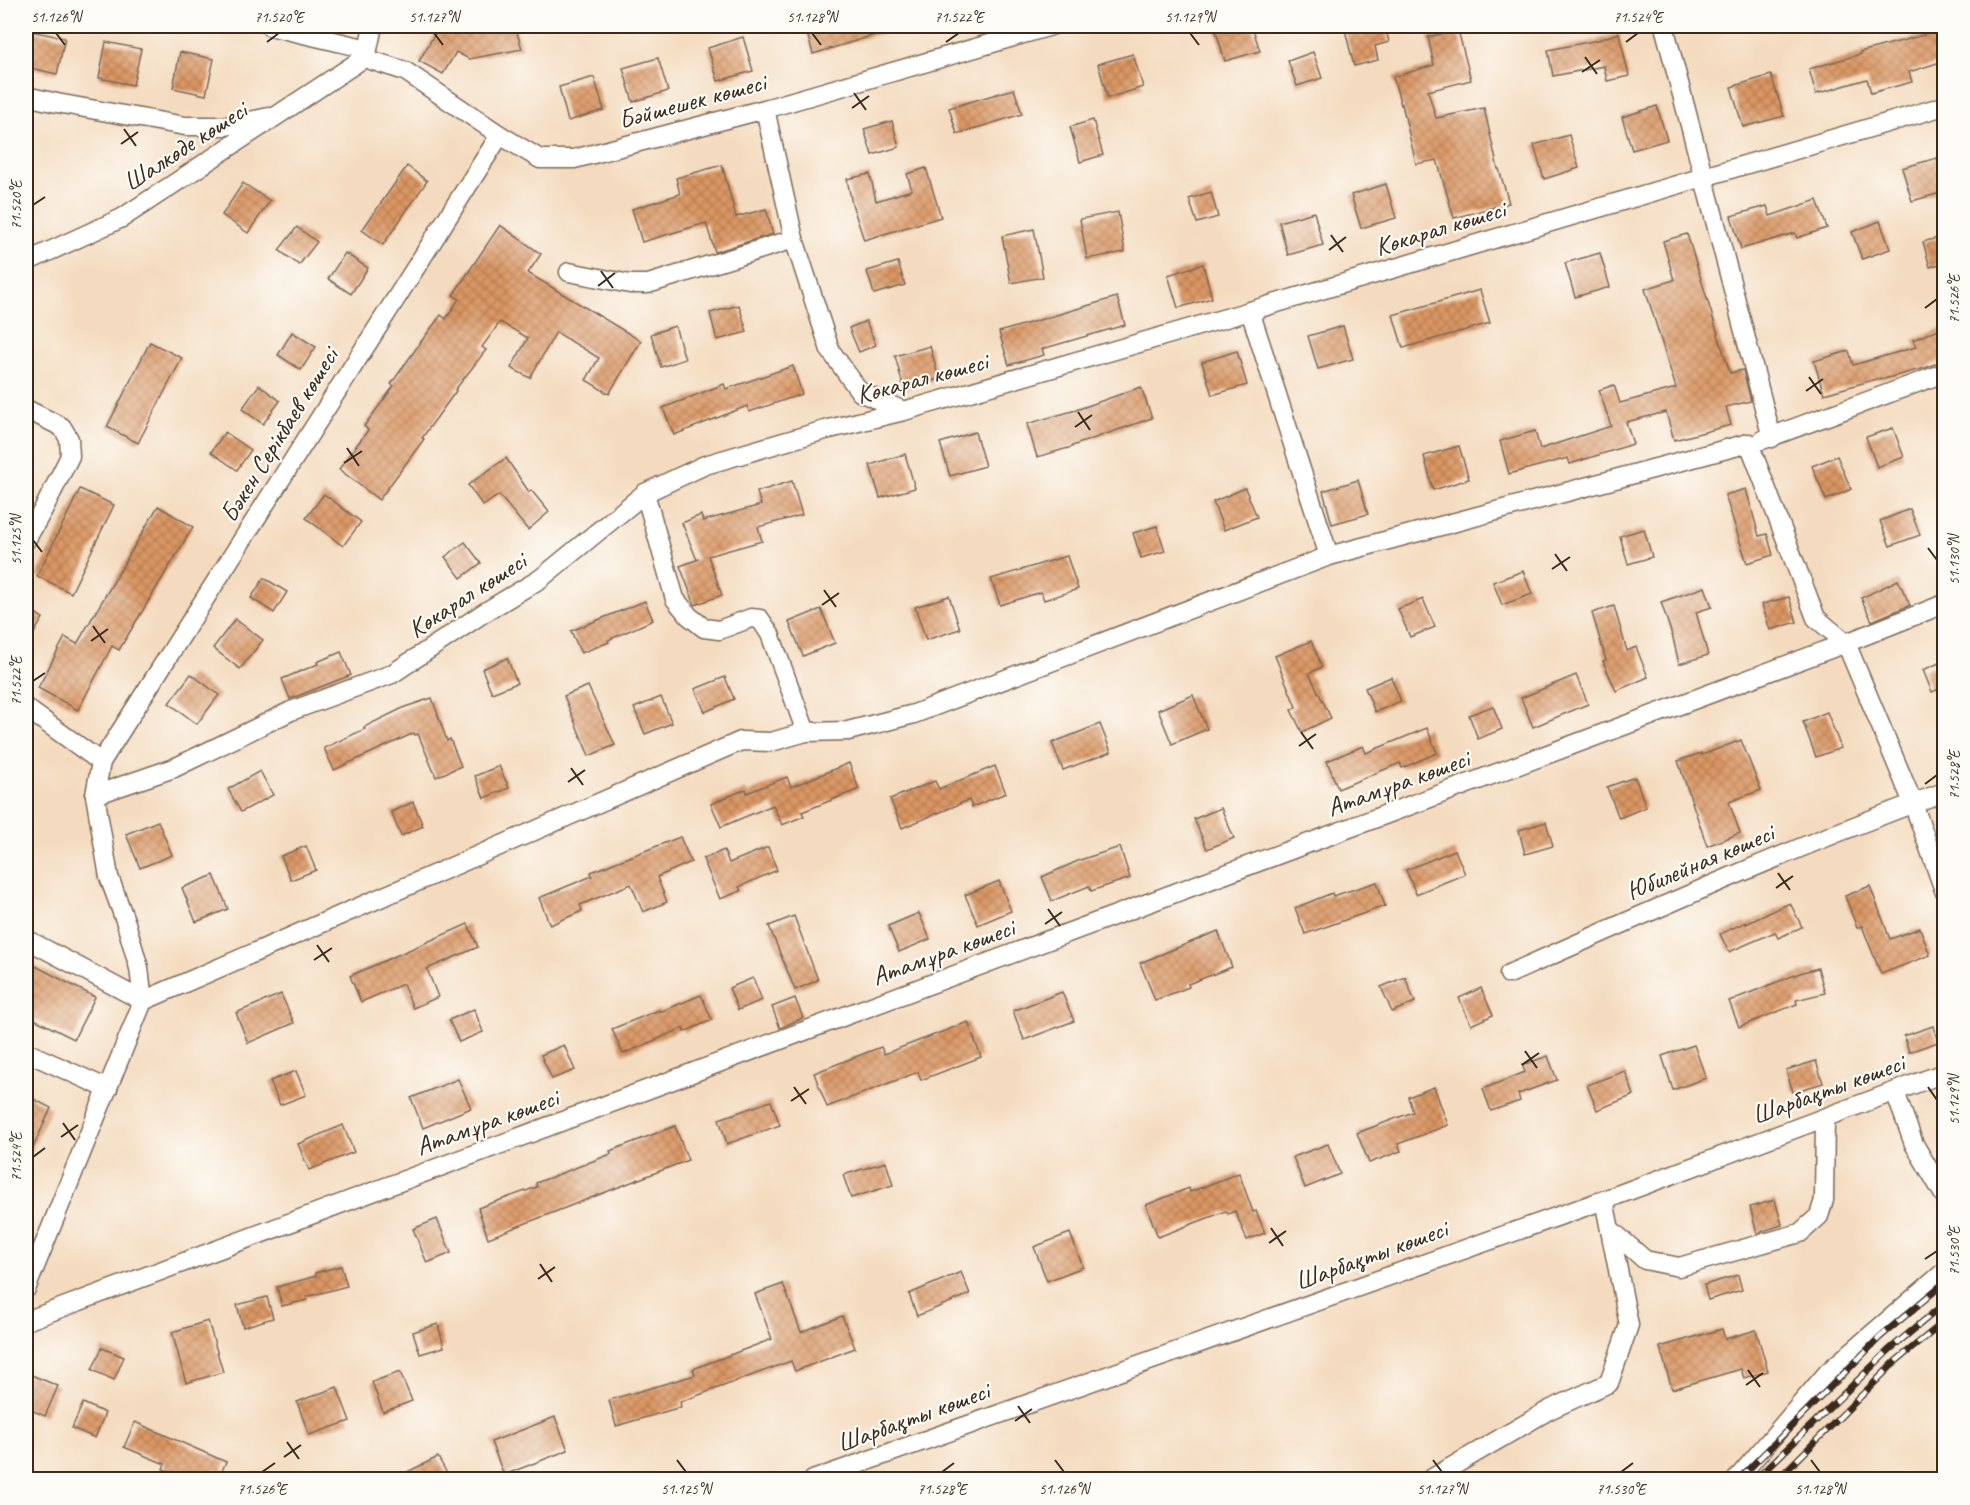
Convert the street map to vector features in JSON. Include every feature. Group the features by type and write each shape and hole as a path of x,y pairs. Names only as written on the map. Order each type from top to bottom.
{"street":[{"name":"Бәйшешек көшесі","path":"269,26 366,54 405,72 540,159 574,159 765,109 1051,26"},
{"path":"366,54 373,26"},
{"path":"1664,26 1772,438"},
{"name":"Шалкөде көшесі","path":"26,262 122,218 278,116 366,54"},
{"path":"26,96 57,104 185,126 226,126 278,116"},
{"name":"Көкарал көшесі","path":"95,795 174,768 291,711 392,674 482,614 540,579 645,493 705,465 825,430 904,411 1250,311 1944,106"},
{"path":"765,109 794,239 830,350 860,392 904,411"},
{"name":"Бәкен Серікбаев көшесі","path":"101,762 500,135"},
{"path":"569,272 630,284 648,284 794,239"},
{"path":"1250,311 1329,556"},
{"path":"143,1001 741,741 771,742 806,732 848,730 914,714 1329,556 1772,438 1944,373"},
{"path":"26,409 62,427 69,439 70,456 26,540"},
{"path":"1749,443 1816,618 1846,643 1913,803 1944,890"},
{"path":"645,493 675,599 689,616 704,628 718,630 751,618 760,620 770,634 806,732"},
{"name":"Атамұра көшесі","path":"26,1321 1846,643 1944,604"},
{"path":"26,708 101,762 95,795 109,877 139,968 143,1001 26,1289"},
{"name":"Юбилейная көшесі","path":"1509,974 1688,894 1944,792"},
{"path":"26,939 143,1001"},
{"path":"26,1052 108,1089"},
{"name":"Шарбақты көшесі","path":"813,1479 1604,1200 1944,1073"},
{"path":"1895,1092 1914,1144 1944,1195"},
{"path":"1610,1229 1645,1260 1678,1267 1800,1233 1819,1216 1824,1200 1825,1118"},
{"path":"1429,1479 1549,1410 1609,1383 1629,1325 1604,1200"},
{"path":"1736,1479 1828,1372 1944,1272"}],"building":[{"path":"434,26 515,26 522,49 469,59 456,52 443,74 419,61 436,32"},
{"path":"805,26 890,26 891,30 813,54"},
{"path":"1252,26 1260,51 1225,61 1215,28"},
{"path":"1344,26 1385,26 1389,42 1375,46 1378,60 1354,66"},
{"path":"1943,26 1944,61 1909,72 1912,82 1871,93 1867,79 1816,94 1809,69 1861,54 1860,52 1924,35 1923,31"},
{"path":"1458,30 1471,80 1428,91 1436,118 1484,108 1498,169 1509,203 1454,218 1437,160 1416,164 1402,104 1393,77 1434,65 1428,37"},
{"path":"31,31 65,38 57,74 26,67"},
{"path":"1619,33 1629,76 1607,81 1604,66 1553,76 1548,50 1598,40"},
{"path":"743,37 753,71 718,81 708,48"},
{"path":"106,42 141,49 133,85 99,78"},
{"path":"180,52 214,59 206,95 173,88"},
{"path":"1313,52 1322,78 1297,86 1288,61"},
{"path":"1133,54 1143,87 1108,98 1098,64"},
{"path":"658,58 668,91 633,102 623,68"},
{"path":"1771,75 1784,116 1743,127 1731,87"},
{"path":"594,77 604,110 568,121 559,87"},
{"path":"1014,89 1022,114 957,134 949,108"},
{"path":"1657,106 1667,140 1632,150 1622,117"},
{"path":"1093,120 1103,155 1080,162 1070,127"},
{"path":"892,121 899,147 872,155 864,129"},
{"path":"1569,135 1579,168 1544,179 1534,145"},
{"path":"1937,158 1944,182 1944,192 1912,201 1902,168"},
{"path":"722,165 736,217 766,209 773,234 715,252 706,223 642,242 632,209 680,194 676,178"},
{"path":"407,166 427,181 383,245 362,230"},
{"path":"926,168 941,217 864,240 852,204 847,179 870,174 876,201 912,190 907,174"},
{"path":"243,183 270,201 248,233 222,215"},
{"path":"1386,184 1396,218 1361,228 1351,195"},
{"path":"1211,192 1218,217 1197,223 1189,199"},
{"path":"1817,200 1827,228 1797,238 1795,233 1741,249 1731,216 1767,206 1770,216"},
{"path":"1118,212 1125,252 1087,259 1080,219"},
{"path":"1314,212 1323,245 1288,255 1279,222"},
{"path":"1880,221 1890,249 1862,259 1852,232"},
{"path":"500,225 541,254 528,273 641,341 609,394 586,380 599,358 556,332 530,378 511,368 528,338 500,322 482,347 486,350 455,390 422,438 424,439 379,500 339,469 368,430 364,426 394,386 391,384 420,343 441,315 446,319 459,299 453,295"},
{"path":"297,227 317,242 299,265 279,250"},
{"path":"1034,229 1043,277 1011,283 1002,236"},
{"path":"1687,234 1730,373 1743,370 1751,401 1726,407 1731,425 1674,440 1666,412 1626,422 1633,444 1570,464 1568,458 1509,474 1500,441 1535,431 1540,449 1611,426 1599,390 1614,385 1620,403 1676,388 1645,289 1674,280 1663,241"},
{"path":"1944,236 1944,263 1930,267 1923,242"},
{"path":"345,253 368,268 351,294 328,279"},
{"path":"1600,253 1610,287 1575,297 1565,263"},
{"path":"898,262 905,285 874,294 867,271"},
{"path":"1203,264 1212,298 1178,308 1168,275"},
{"path":"1480,290 1490,323 1403,348 1393,315"},
{"path":"1117,297 1125,325 1042,349 1044,355 1009,365 999,332"},
{"path":"739,305 747,332 717,340 710,313"},
{"path":"866,321 876,345 859,352 849,328"},
{"path":"675,326 685,359 661,367 651,334"},
{"path":"1343,326 1353,359 1318,369 1308,336"},
{"path":"1944,327 1944,360 1925,368 1824,394 1814,361 1849,351 1853,365 1916,347 1913,340"},
{"path":"292,332 316,347 301,370 278,355"},
{"path":"150,342 182,358 138,443 107,427"},
{"path":"930,346 939,379 904,389 895,356"},
{"path":"1237,351 1247,385 1212,395 1202,362"},
{"path":"793,366 802,394 749,412 747,406 674,435 663,408 724,384 726,389"},
{"path":"259,385 280,401 263,424 242,409"},
{"path":"1141,387 1152,418 1037,457 1027,424 1076,410"},
{"path":"1893,428 1904,457 1877,467 1866,437"},
{"path":"225,432 251,450 237,470 211,452"},
{"path":"975,432 985,466 950,476 940,443"},
{"path":"1459,446 1469,479 1433,490 1424,456"},
{"path":"905,454 915,488 880,498 870,465"},
{"path":"1837,456 1851,489 1826,500 1812,466"},
{"path":"506,458 529,492 531,490 549,512 528,530 499,495 483,506 468,485"},
{"path":"1358,480 1368,514 1332,524 1323,491"},
{"path":"792,481 802,515 758,527 762,541 708,556 722,595 695,605 680,566 697,560 682,523 701,515 703,521 761,505 757,492"},
{"path":"1245,488 1257,517 1224,530 1213,502"},
{"path":"80,489 114,505 71,593 37,576"},
{"path":"1746,489 1759,536 1767,534 1773,555 1747,563 1725,495"},
{"path":"324,494 361,522 343,546 306,518"},
{"path":"158,506 193,527 119,650 112,646 78,710 38,688 65,637 77,644"},
{"path":"1910,509 1920,535 1890,546 1880,521"},
{"path":"1157,526 1165,551 1141,558 1133,533"},
{"path":"1644,529 1652,557 1628,564 1620,536"},
{"path":"465,542 481,563 461,578 445,557"},
{"path":"1067,556 1078,589 1044,600 1041,592 1000,605 991,579"},
{"path":"1523,571 1532,594 1502,605 1493,582"},
{"path":"264,578 287,592 274,613 251,598"},
{"path":"1898,580 1910,605 1872,621 1861,598"},
{"path":"1705,587 1712,607 1696,612 1708,655 1679,664 1661,602"},
{"path":"949,596 960,629 926,640 915,607"},
{"path":"1789,597 1797,622 1770,630 1762,604"},
{"path":"1423,599 1435,627 1410,637 1398,609"},
{"path":"645,601 653,620 581,653 571,631"},
{"path":"1614,606 1627,651 1636,647 1648,677 1616,691 1603,661 1606,660 1592,613"},
{"path":"26,607 43,618 26,647"},
{"path":"821,609 835,643 803,656 789,622"},
{"path":"235,619 263,640 240,669 213,648"},
{"path":"1311,641 1322,667 1309,673 1331,718 1302,732 1291,710 1296,707 1275,656"},
{"path":"341,652 351,675 290,699 282,679"},
{"path":"507,658 517,683 492,693 482,669"},
{"path":"1944,661 1944,687 1932,692 1923,670"},
{"path":"191,674 219,695 197,724 169,703"},
{"path":"1576,675 1588,704 1533,727 1521,698"},
{"path":"725,677 734,699 705,712 695,689"},
{"path":"1391,677 1401,701 1375,712 1365,688"},
{"path":"588,686 615,745 589,756 564,696"},
{"path":"1193,695 1207,729 1172,744 1158,710"},
{"path":"661,697 672,723 645,734 634,708"},
{"path":"432,698 447,741 450,739 461,766 436,777 418,734 414,733 334,770 324,748 405,707"},
{"path":"1493,706 1502,729 1478,739 1469,715"},
{"path":"1827,712 1841,748 1816,757 1803,722"},
{"path":"1100,724 1111,752 1063,770 1052,743"},
{"path":"1427,728 1437,753 1402,768 1400,763 1338,789 1327,761 1363,746 1366,753"},
{"path":"1741,740 1761,790 1729,802 1740,833 1707,846 1678,761 1701,753 1702,755"},
{"path":"849,763 859,789 802,812 804,816 782,825 773,805 721,827 711,804 746,789 747,793 787,777 791,787"},
{"path":"499,766 509,788 484,798 475,776"},
{"path":"995,766 1006,793 972,807 969,800 902,828 890,799 935,781 939,789"},
{"path":"260,771 273,795 241,812 228,789"},
{"path":"1635,777 1646,807 1619,818 1607,787"},
{"path":"413,802 423,826 401,836 391,812"},
{"path":"1221,808 1234,838 1207,849 1194,819"},
{"path":"158,821 172,855 140,868 126,834"},
{"path":"1546,822 1553,846 1525,854 1519,830"},
{"path":"680,837 691,862 657,877 667,902 643,912 631,884 580,905 582,911 550,925 539,898 592,876 591,872"},
{"path":"306,846 316,870 291,880 281,856"},
{"path":"768,847 777,870 739,887 741,891 720,899 703,859 724,850 729,863"},
{"path":"1120,847 1130,878 1091,891 1089,886 1052,901 1042,877 1080,860"},
{"path":"1455,850 1465,874 1416,894 1406,870"},
{"path":"214,875 228,909 196,922 182,888"},
{"path":"999,881 1011,911 978,925 965,895"},
{"path":"1377,882 1385,906 1305,934 1295,908 1332,893 1333,896"},
{"path":"1870,886 1890,939 1920,928 1930,955 1881,974 1862,926 1857,928 1845,896"},
{"path":"1790,903 1802,927 1778,938 1775,932 1729,952 1720,934"},
{"path":"919,913 930,939 899,952 888,926"},
{"path":"794,916 818,980 795,990 769,926"},
{"path":"468,924 478,947 427,969 438,997 413,1008 403,984 361,1002 350,976"},
{"path":"1218,931 1232,967 1155,1000 1140,963"},
{"path":"26,961 95,997 74,1039 26,1015"},
{"path":"1818,968 1825,993 1796,1000 1797,1004 1739,1027 1729,1001"},
{"path":"1405,977 1415,1002 1392,1012 1381,987"},
{"path":"753,978 762,1000 738,1010 729,988"},
{"path":"1481,988 1493,1015 1471,1025 1459,998"},
{"path":"1062,992 1074,1021 1024,1040 1013,1011"},
{"path":"281,994 294,1023 248,1043 236,1013"},
{"path":"701,995 712,1020 684,1032 683,1028 623,1054 612,1029"},
{"path":"795,998 803,1018 780,1028 772,1007"},
{"path":"474,1009 483,1032 459,1042 449,1020"},
{"path":"968,1022 981,1057 921,1080 918,1072 827,1107 814,1073 881,1047 884,1054"},
{"path":"1933,1026 1938,1042 1909,1052 1904,1036"},
{"path":"564,1045 575,1070 552,1079 541,1055"},
{"path":"1694,1045 1706,1078 1673,1090 1662,1056"},
{"path":"1548,1056 1557,1080 1518,1094 1520,1101 1491,1111 1483,1089 1525,1072 1522,1065"},
{"path":"1816,1061 1823,1083 1793,1092 1786,1070"},
{"path":"296,1071 306,1095 280,1105 270,1081"},
{"path":"1625,1071 1634,1095 1597,1110 1587,1085"},
{"path":"458,1079 471,1108 423,1128 411,1098"},
{"path":"1434,1087 1448,1125 1398,1144 1401,1151 1369,1163 1357,1133 1413,1112 1408,1097"},
{"path":"26,1095 51,1108 26,1163"},
{"path":"771,1101 780,1125 727,1144 719,1119"},
{"path":"343,1125 354,1152 309,1170 298,1144"},
{"path":"675,1126 688,1160 488,1238 478,1208 537,1187 536,1183"},
{"path":"1328,1144 1340,1174 1305,1188 1293,1157"},
{"path":"886,1162 893,1185 851,1198 843,1175"},
{"path":"1239,1173 1253,1212 1256,1211 1265,1233 1247,1240 1235,1211 1228,1214 1226,1211 1158,1237 1146,1205 1189,1188 1190,1192"},
{"path":"1775,1200 1782,1225 1757,1233 1750,1207"},
{"path":"437,1219 451,1253 427,1263 413,1229"},
{"path":"1070,1233 1083,1267 1047,1281 1034,1247"},
{"path":"341,1266 347,1286 282,1306 277,1287"},
{"path":"961,1272 970,1294 917,1316 909,1294"},
{"path":"1738,1275 1742,1290 1708,1300 1704,1285"},
{"path":"783,1284 801,1332 842,1316 855,1348 795,1371 791,1361 680,1402 681,1407 616,1426 609,1400 695,1375 693,1369 772,1339 755,1294"},
{"path":"267,1297 273,1318 243,1327 237,1305"},
{"path":"208,1321 223,1372 186,1383 172,1332"},
{"path":"438,1324 444,1347 420,1354 413,1332"},
{"path":"1722,1329 1725,1339 1756,1330 1768,1371 1744,1378 1741,1369 1672,1389 1660,1347"},
{"path":"102,1348 124,1357 114,1380 92,1370"},
{"path":"400,1372 412,1401 383,1412 372,1382"},
{"path":"29,1374 58,1386 45,1416 26,1408 26,1382"},
{"path":"337,1387 350,1421 309,1435 297,1402"},
{"path":"83,1403 105,1413 95,1438 72,1428"},
{"path":"555,1417 568,1450 504,1475 491,1442"},
{"path":"135,1422 226,1462 218,1479 188,1479 163,1469 165,1464 124,1447"},
{"path":"438,1457 450,1479 393,1479"}],"railway":[{"path":"1738,1480 1880,1337 1944,1283"},
{"path":"1755,1480 1889,1350 1944,1304"},
{"path":"1777,1480 1896,1361 1944,1322"}]}
